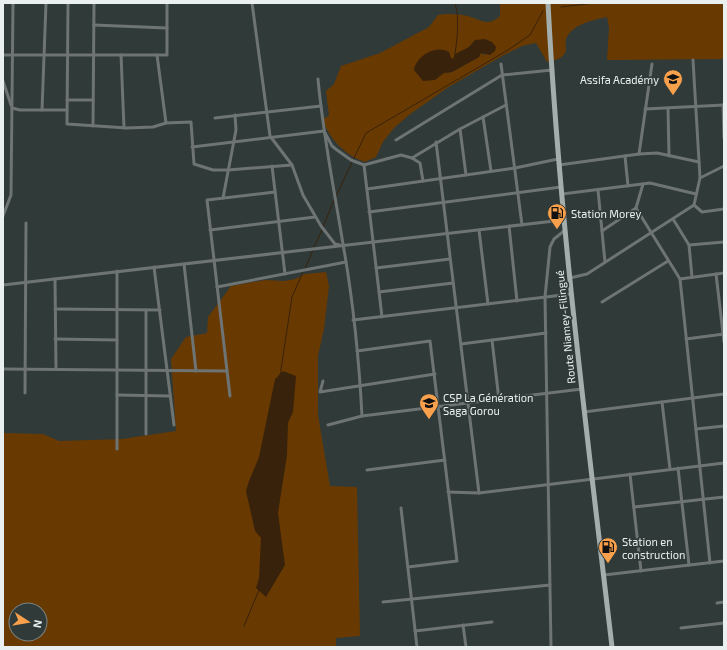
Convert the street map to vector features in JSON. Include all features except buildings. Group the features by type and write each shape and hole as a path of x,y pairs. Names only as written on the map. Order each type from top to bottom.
{"main road":[{"name":"Route Niamey-Filingué","path":"548,3 564,231 612,647"}],"street":[{"path":"3,216 11,196 13,3"},
{"path":"42,110 46,3"},
{"path":"68,3 67,124 124,128 152,127 166,123 190,122 194,164 213,170 292,165"},
{"path":"92,126 94,3"},
{"path":"3,55 167,55 167,3"},
{"path":"252,3 270,136 292,165 303,195 315,217 335,244 344,246"},
{"path":"94,25 167,28"},
{"path":"121,55 124,128"},
{"path":"157,55 166,123"},
{"path":"570,278 587,274 694,205 700,178 693,60"},
{"path":"501,64 522,225"},
{"path":"639,154 652,64"},
{"path":"396,140 502,75 552,70"},
{"path":"318,79 324,131 344,246 361,385 362,416"},
{"path":"3,81 12,108"},
{"path":"67,100 93,100"},
{"path":"645,109 723,105 724,138"},
{"path":"215,118 321,106"},
{"path":"412,158 436,142 506,106"},
{"path":"12,108 20,110 67,110"},
{"path":"668,108 669,156"},
{"path":"223,198 236,130 235,116"},
{"path":"483,117 491,171"},
{"path":"460,129 466,175"},
{"path":"192,148 270,136 324,131"},
{"path":"324,131 332,146 353,162 364,166 400,155 412,158 420,163 422,181"},
{"path":"436,142 478,493"},
{"path":"559,165 657,153 699,162"},
{"path":"624,156 628,186"},
{"path":"367,189 515,168 558,159"},
{"path":"272,166 285,274"},
{"path":"364,166 382,317"},
{"path":"700,178 724,166"},
{"path":"562,194 650,183 696,194"},
{"path":"602,231 636,208 643,184"},
{"path":"370,212 561,187"},
{"path":"598,190 605,262"},
{"path":"230,396 206,200 275,192"},
{"path":"694,205 702,212 724,209"},
{"path":"636,208 680,279 710,563"},
{"path":"210,230 315,217"},
{"path":"673,219 689,245 692,278"},
{"path":"3,285 563,220"},
{"path":"25,393 26,222"},
{"path":"509,226 517,301"},
{"path":"479,230 488,304"},
{"path":"551,647 545,297 550,246 554,239 564,231"},
{"path":"689,245 724,242"},
{"path":"376,268 450,259"},
{"path":"602,302 668,261"},
{"path":"217,287 346,262"},
{"path":"184,264 196,371"},
{"path":"154,267 174,425"},
{"path":"117,449 118,272"},
{"path":"680,279 724,273"},
{"path":"716,274 724,342"},
{"path":"55,279 56,369"},
{"path":"379,292 453,283"},
{"path":"353,320 571,294"},
{"path":"56,309 160,310"},
{"path":"146,310 146,434"},
{"path":"461,344 546,333"},
{"path":"686,339 724,334"},
{"path":"56,339 117,340"},
{"path":"492,340 499,400"},
{"path":"357,351 430,341 457,561 408,567"},
{"path":"3,369 227,371"},
{"path":"323,381 320,392 435,374"},
{"path":"328,425 362,416 582,389"},
{"path":"584,412 724,394"},
{"path":"117,395 170,396"},
{"path":"662,402 670,469"},
{"path":"696,429 724,426"},
{"path":"367,470 445,460"},
{"path":"448,492 478,493 724,463"},
{"path":"678,468 689,565"},
{"path":"630,474 641,571"},
{"path":"634,507 724,497"},
{"path":"401,508 417,647"},
{"path":"604,575 724,561"},
{"path":"383,602 550,585"},
{"path":"717,603 724,602"},
{"path":"415,631 492,622"},
{"path":"681,628 724,623"},
{"path":"463,625 466,647"}],"shaded area":[{"path":"500,3 724,3 724,59 607,60 609,28 607,17 578,26 573,30 566,39 566,49 564,55 553,61 547,62 536,43 522,46 447,88 409,115 394,128 383,142 376,157 365,162 344,151 334,140 322,119 329,116 326,91 334,84 341,66 380,53 429,27 438,15 449,14 468,16 484,22 492,21 500,16","holes":["475,40 479,40 486,55 480,53 479,57 452,72 444,73 449,52 451,59 454,59"]},
{"path":"485,39 492,42 496,47 495,51 490,55 481,53 479,57 452,72 444,73 435,80 423,81 414,70 418,60 433,50 438,49 449,52 451,58 454,59 455,54 469,47 475,40"},
{"path":"326,272 329,286 324,329 318,356 318,415 330,486 357,487 360,636 336,638 336,647 3,647 3,433 43,434 59,441 122,439 176,431 171,359 186,337 207,333 208,317 231,286 265,280 284,281 295,279 305,274"},
{"path":"283,371 296,376 293,412 288,423 287,455 278,513 285,565 266,597 256,588 259,578 261,538 255,531 246,491 259,457 275,379"}],"waterway":[{"path":"454,59 458,23 455,3"},
{"path":"561,7 595,3"},
{"path":"336,196 366,133 508,50 530,35 543,11"},
{"path":"323,227 334,200"},
{"path":"314,247 322,230"},
{"path":"305,269 313,250"},
{"path":"280,376 292,297 303,272"},
{"path":"244,626 259,590"}],"place":[{"name":"Assifa Académy","path":"673,96"},
{"name":"Station Morey","path":"557,230"},
{"name":"CSP La Génération Saga Gorou","path":"429,420"},
{"name":"Station en construction","path":"608,564"}]}
